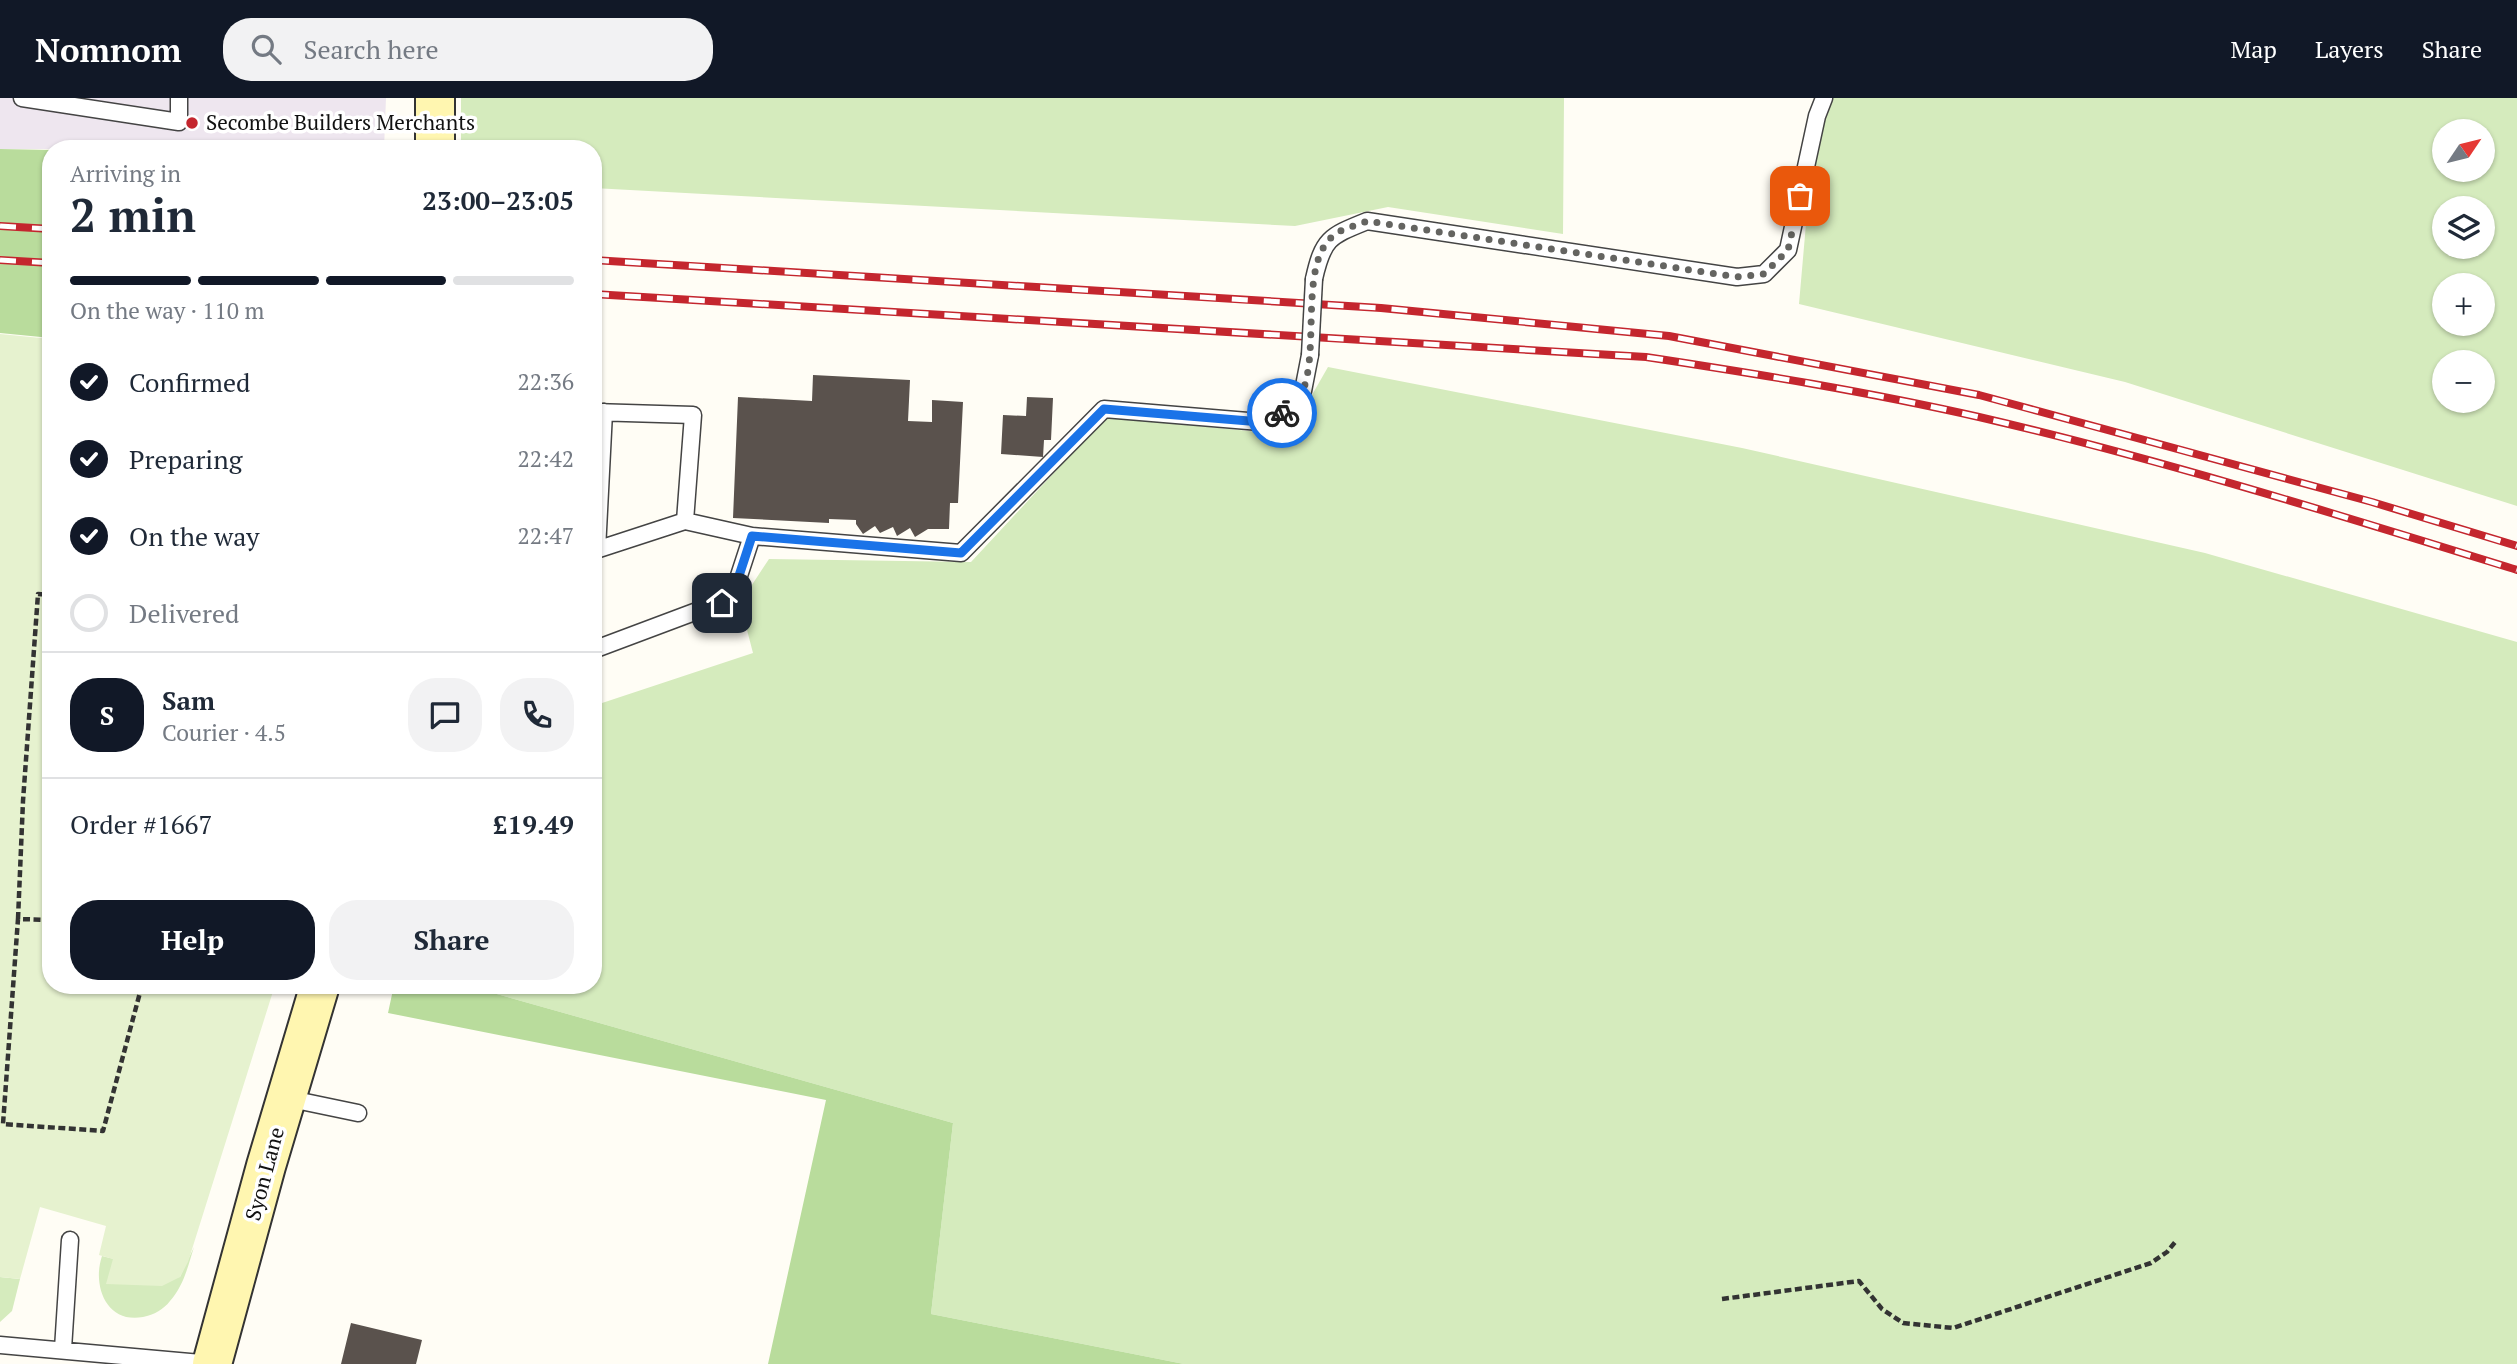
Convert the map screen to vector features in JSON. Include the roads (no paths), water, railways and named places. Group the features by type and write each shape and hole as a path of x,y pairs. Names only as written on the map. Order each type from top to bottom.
{"main road":[{"path":"435,98 435,140"},
{"name":"Syon Lane","path":"212,1364 317,994"}],"lane":[{"path":"22,98 179,122 179,98"},
{"path":"602,548 685,521 752,536 961,553 1104,409 1261,422 1288,411 1303,391 1310,355 1314,279 1319,254 1335,234 1367,221 1737,277 1764,274 1788,250 1817,116 1824,98"},
{"path":"602,412 693,415 685,521"},
{"path":"602,647 722,603 734,591 752,536"},
{"path":"286,1098 358,1113"},
{"path":"63,1349 70,1240"},
{"path":"0,1345 212,1364"}],"railway":[{"path":"0,226 42,228"},
{"path":"0,260 42,262"},
{"path":"602,261 1381,308 1669,336 1979,395 2372,502 2517,546"},
{"path":"602,295 1646,357 1855,392 2047,433 2249,489 2517,570"}],"place":[{"name":"Secombe Builders Merchants","path":"192,123"}]}
